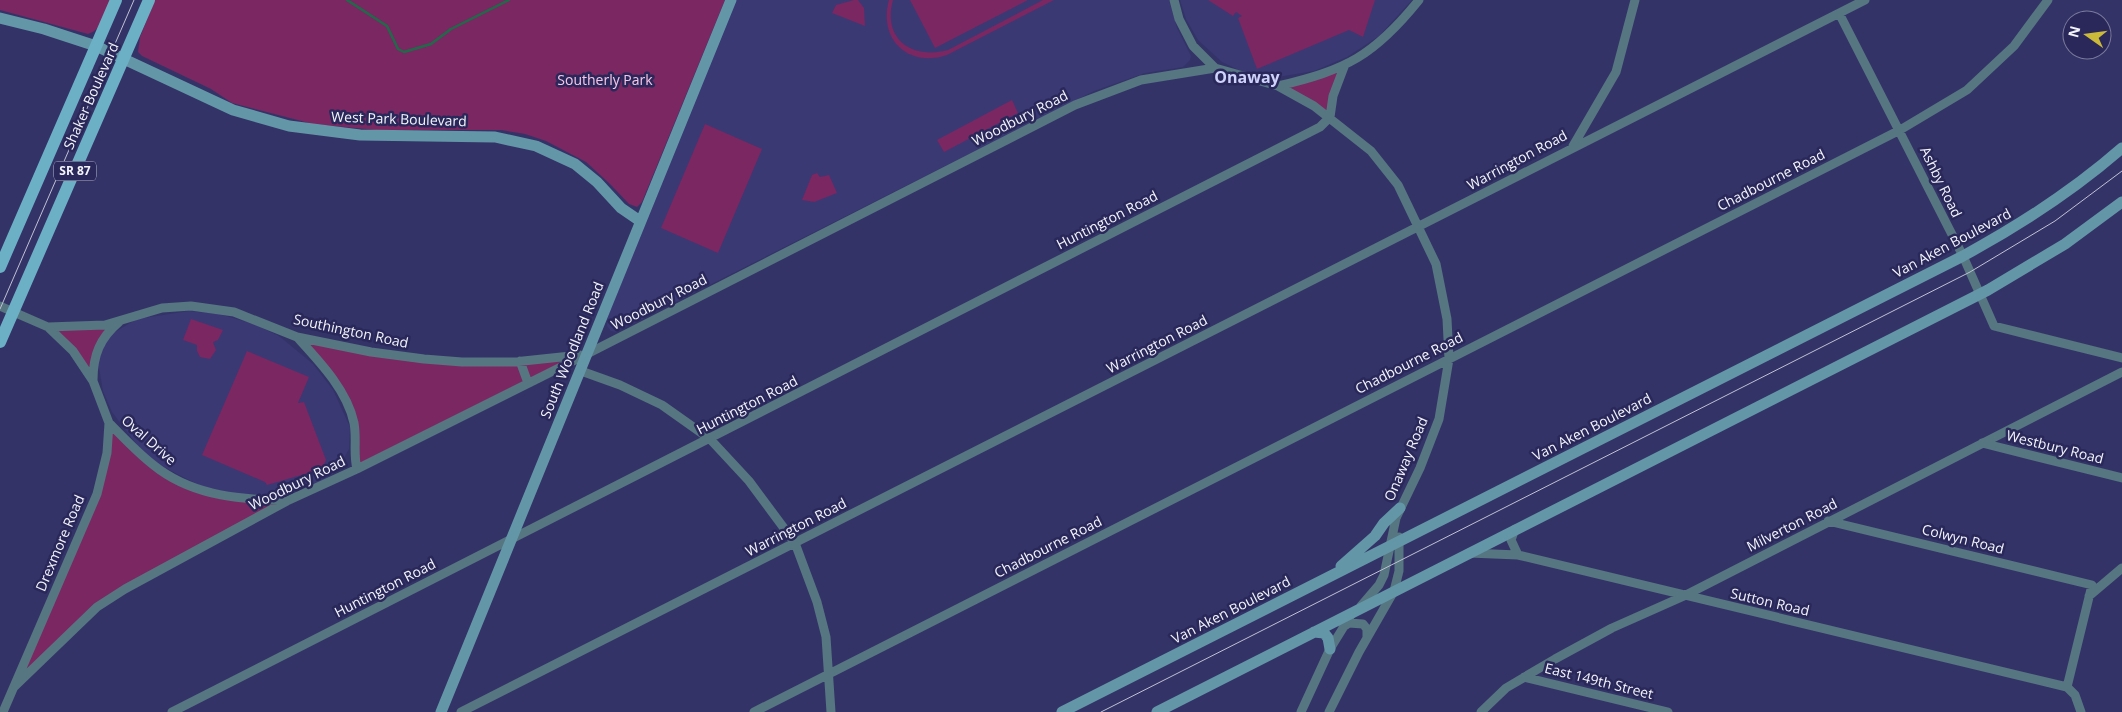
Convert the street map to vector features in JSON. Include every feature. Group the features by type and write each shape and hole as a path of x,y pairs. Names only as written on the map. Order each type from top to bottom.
{"main road":[{"name":"Shaker Boulevard","path":"0,267 116,0"},
{"name":"Shaker Boulevard","path":"0,342 149,0"},
{"name":"South Woodland Road","path":"441,712 731,0"},
{"name":"West Park Boulevard","path":"0,18 44,29 96,46 232,110 289,126 360,135 495,137 536,146 575,164 597,182 621,208 640,221"},
{"name":"Van Aken Boulevard","path":"1062,712 1963,256 2021,223 2058,198 2122,148"},
{"path":"1156,712 1979,294 2051,254 2122,202"},
{"path":"1332,576 1375,536 1384,523 1398,513"},
{"path":"1314,632 1324,633 1328,638 1330,649"}],"street":[{"name":"Onaway Road","path":"1174,0 1179,18 1193,46 1215,68 1278,86 1330,116 1371,151 1398,185 1420,227 1436,264 1447,319 1449,359 1442,403 1433,439 1398,513 1395,543 1384,575 1379,585 1342,628 1330,649 1301,712"},
{"path":"1278,86 1344,67 1388,35 1419,0"},
{"path":"1572,146 1616,72 1636,0"},
{"name":"Warrington Road","path":"461,712 1420,227 1572,146 1840,15 1865,0"},
{"name":"Chadbourne Road","path":"754,712 1900,130 1967,90 2014,46 2048,0"},
{"name":"Ashby Road","path":"1840,15 1963,256 1994,326 2122,358"},
{"path":"1330,116 1333,96 1344,67"},
{"name":"Woodbury Road","path":"14,687 97,607 125,589 287,502 587,354 1074,105 1141,80 1215,68"},
{"name":"Huntington Road","path":"172,712 1320,127 1330,116"},
{"name":"Southington Road","path":"0,306 48,327 105,325 162,308 203,307 251,318 297,337 371,352 424,359 462,362 520,361 587,354"},
{"name":"Drexmore Road","path":"93,381 96,351 104,336 120,320"},
{"name":"Drexmore Road","path":"3,712 102,478 109,423 93,381 73,351 48,327"},
{"path":"297,337 321,364 346,402 354,423 354,458 357,469"},
{"path":"520,361 528,383"},
{"path":"581,371 620,384 662,406 710,439 749,481 795,543 817,602 826,637 831,712"},
{"name":"Milverton Road","path":"1481,712 1506,688 1612,628 1684,596 2122,372"},
{"name":"Oval Drive","path":"109,423 148,461 178,480 227,497 287,502"},
{"name":"Westbury Road","path":"1982,443 2122,478"},
{"name":"Colwyn Road","path":"1828,521 2092,585 2089,596"},
{"path":"1515,528 1511,540 1518,556"},
{"name":"Onaway Road","path":"1329,712 1367,638 1394,591 1399,571 1395,543"},
{"name":"Sutton Road","path":"1467,553 1518,556 2067,687"},
{"path":"2081,712 2075,695 2067,687 2089,596 2122,568"},
{"path":"1342,628 1349,623 1363,624 1367,630 1367,638"},
{"name":"East 149th Street","path":"1524,677 1668,712"}],"shaded area":[{"path":"737,0 1169,0 1177,28 1191,56 1190,60 1183,67 1145,73 1094,91 616,332 611,331 607,326 608,316"},
{"path":"1180,0 1412,0 1379,36 1347,57 1314,71 1278,77 1260,77 1247,74 1222,62 1198,40 1186,19"},
{"path":"189,311 219,314 254,324 279,336 313,364 333,390 350,427 349,449 337,471 321,482 293,492 264,495 233,494 199,485 175,473 157,463 137,445 112,412 103,391 99,357 104,344 115,332 137,319"}],"green space":[{"path":"0,0 111,0 100,25 88,34 0,10"},
{"name":"Southerly Park","path":"155,0 725,0 642,202 637,207 629,204 586,162 546,141 525,134 501,130 376,130 313,124 232,103 211,89 142,56 138,52 140,37"},
{"path":"858,0 864,8 865,26 832,13 836,5"},
{"path":"889,0 893,0 892,26 896,36 912,49 923,52 935,52 948,50 1043,0 1054,0 947,55 933,58 909,54 899,47 892,38 888,27"},
{"path":"910,0 1028,0 935,48"},
{"path":"1208,0 1375,0 1363,37 1349,30 1257,69 1238,18 1242,16 1236,12 1233,16"},
{"path":"1344,67 1330,117 1278,86"},
{"path":"1012,100 1018,113 944,152 937,140"},
{"path":"705,124 762,149 718,253 661,228"},
{"path":"817,173 820,177 829,175 837,193 814,202 802,200 812,175"},
{"path":"191,319 223,330 218,340 213,342 216,350 210,359 200,357 197,345 183,340"},
{"path":"120,320 104,336 93,381 48,327"},
{"path":"297,337 462,362 587,354 357,469 355,440 346,402"},
{"path":"247,351 309,377 298,403 304,402 326,460 322,469 267,485 265,482 202,455"},
{"path":"109,423 148,461 198,489 287,501 97,607 14,687 97,494"}],"waterway":[{"path":"347,0 387,26 398,49 404,52 431,44 451,29 509,0"}],"tram line":[{"path":"0,309 134,0"},
{"path":"1101,712 1970,272 2055,221 2122,171"}],"district":[{"name":"Onaway","path":"1247,77"}]}
